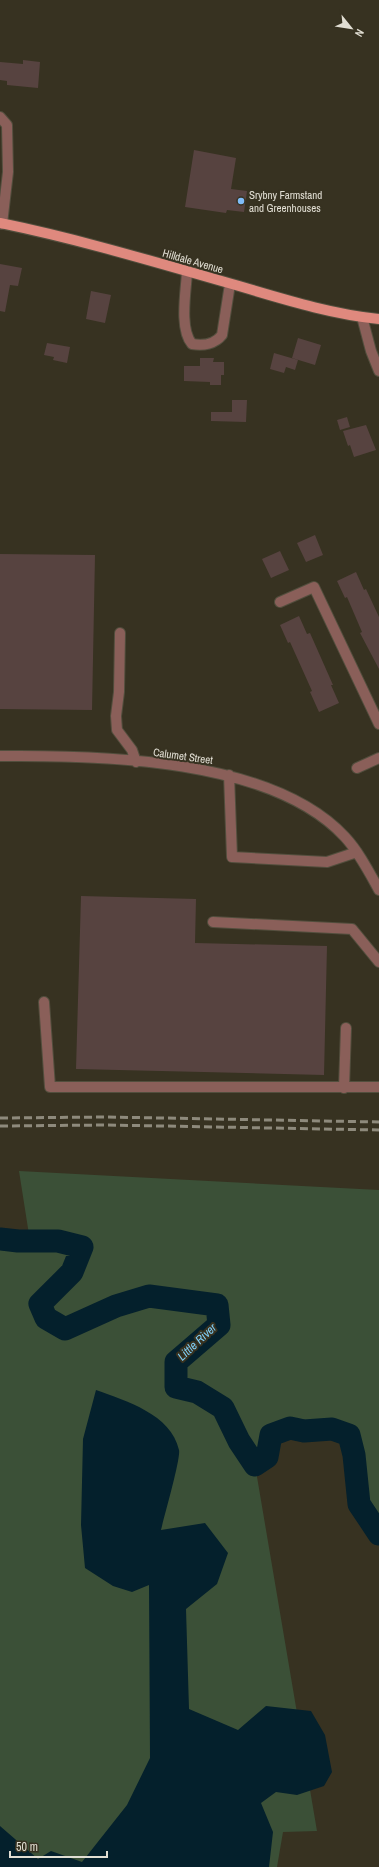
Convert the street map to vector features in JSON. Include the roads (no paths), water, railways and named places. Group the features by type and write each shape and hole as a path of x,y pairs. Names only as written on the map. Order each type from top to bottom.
{"main road":[{"name":"Hilldale Avenue","path":"1,224 59,236 305,305 379,319"}],"street":[{"path":"0,117 7,126 8,164 1,224"},
{"path":"187,272 184,322 188,340 192,344 210,344 222,336 230,284"},
{"path":"362,317 371,351 379,371"},
{"path":"280,602 314,587 379,724"},
{"path":"120,633 119,692 116,716 118,730 132,750 136,762"},
{"name":"Calumet Street","path":"0,756 104,758 229,775 262,785 286,795 308,807 345,837 357,852 379,890"},
{"path":"357,768 379,758"},
{"path":"229,775 232,858 327,862 357,852"},
{"path":"213,922 352,929 379,962"},
{"path":"44,1002 50,1086 379,1087"},
{"path":"344,1088 346,1028"}],"water":[{"path":"96,1390 133,1404 146,1411 167,1427 174,1438 179,1450 179,1455 161,1530 205,1523 228,1553 217,1584 186,1609 189,1709 238,1730 266,1706 311,1711 325,1735 332,1772 324,1786 297,1795 276,1792 261,1803 273,1832 269,1867 0,1867 0,1826 38,1859 51,1851 82,1862 127,1805 150,1758 149,1585 132,1592 113,1586 85,1568 81,1525 83,1439"}],"waterway":[{"name":"Little River","path":"0,1239 18,1241 58,1241 82,1247 72,1272 40,1304 46,1318 65,1329 116,1306 149,1296 217,1305 219,1325 176,1362 176,1387 197,1392 223,1408 239,1441 255,1465 267,1457 271,1435 290,1428 304,1431 332,1429 349,1435 354,1455 359,1504 379,1534"}],"railway":[{"path":"0,1118 107,1117 379,1122"},
{"path":"0,1126 107,1125 379,1130"}],"place":[{"name":"Srybny Farmstand and Greenhouses","path":"241,201"}]}
